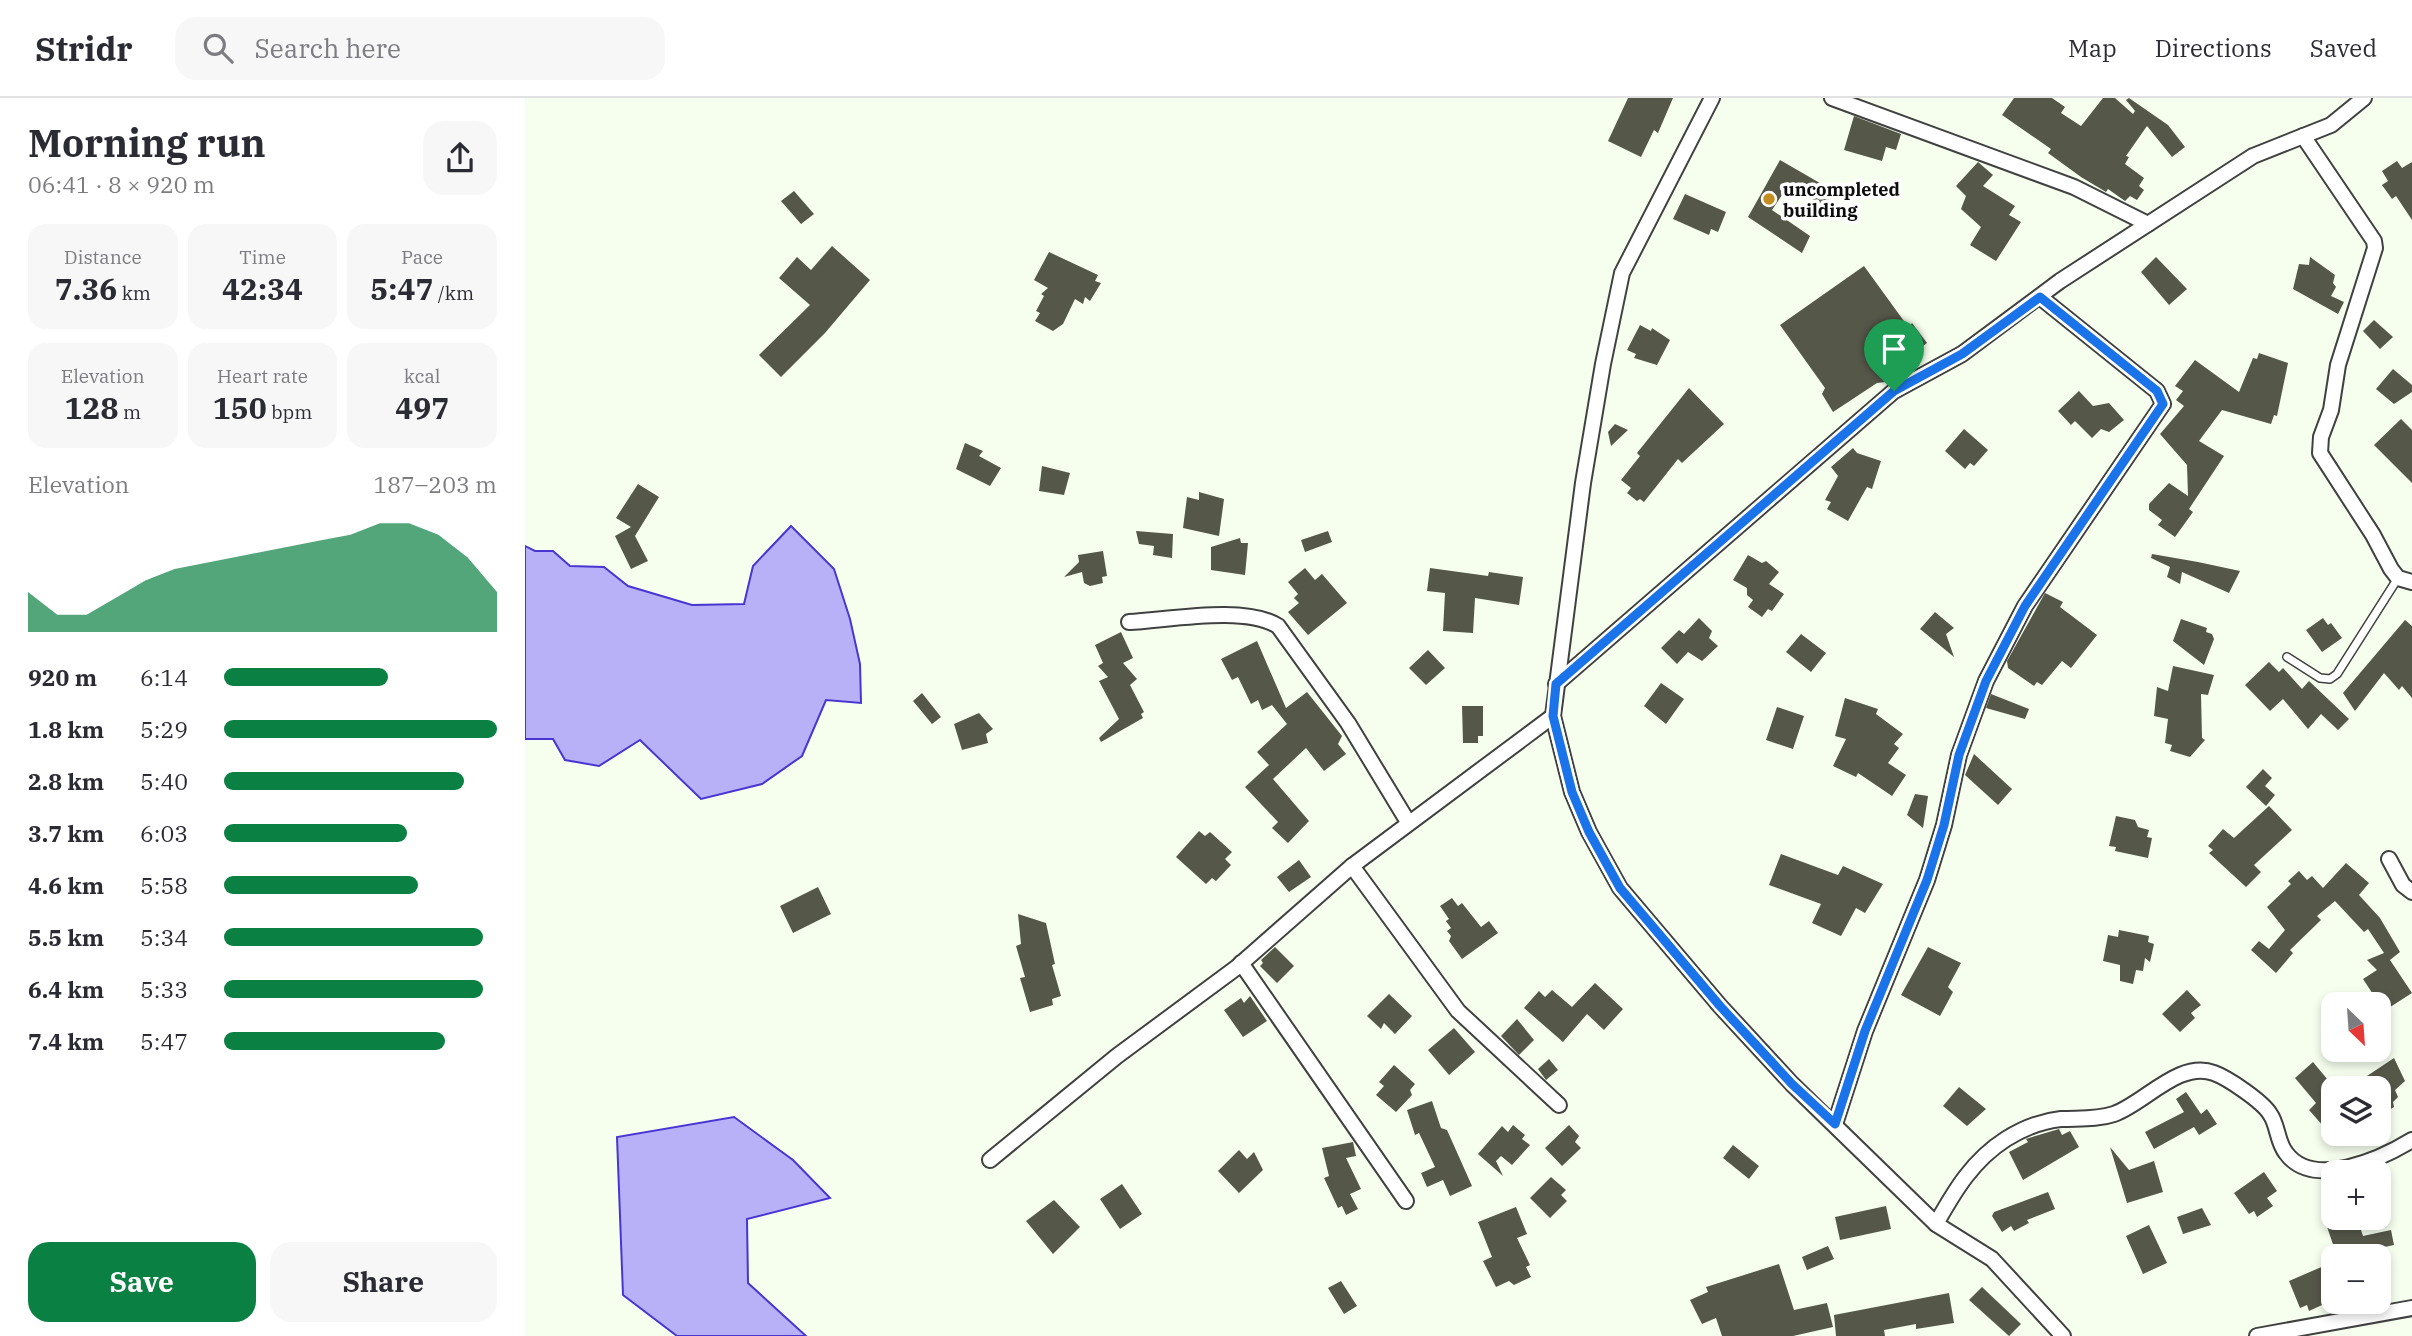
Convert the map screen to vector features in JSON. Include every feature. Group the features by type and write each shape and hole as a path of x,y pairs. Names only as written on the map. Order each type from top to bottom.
{"street":[{"path":"1712,98 1622,273 1588,450 1556,684 1553,716 1572,792 1589,832 1620,888 1729,1016 1792,1084 1936,1224 1992,1259 2063,1336"},
{"path":"1832,98 1854,102 2074,187 2148,224"},
{"path":"1556,684 1894,391 1962,354 2040,297 2253,156 2331,125 2361,99"},
{"path":"2303,136 2374,241 2375,248 2338,365 2331,410 2321,437 2320,453 2405,580"},
{"path":"1835,1124 1884,982 1927,880 1944,825 1959,755 1986,681 2025,606 2163,404 2157,391 2040,297"},
{"path":"1129,622 1244,615 1265,618 1278,626 1335,703 1408,822"},
{"path":"990,1160 1117,1056 1241,963 1352,866 1553,716"},
{"path":"2389,859 2403,885 2412,892"},
{"path":"1352,866 1458,1012 1559,1105"},
{"path":"1241,963 1406,1201"},
{"path":"1936,1224 1958,1184 1979,1159 2007,1138 2030,1126 2059,1119 2089,1119 2114,1114 2195,1070 2214,1073 2270,1113 2284,1152 2299,1167 2319,1171 2356,1164 2412,1140"},
{"path":"2257,1336 2412,1308"}],"lane":[{"path":"2287,657 2320,678 2330,679 2337,674 2405,580"}],"shaded area":[{"path":"791,526 834,569 850,619 860,664 861,703 826,700 802,756 762,784 701,799 640,740 599,766 565,760 553,739 525,739 525,546 535,551 553,551 570,566 604,567 628,586 692,605 744,604 753,566"},
{"path":"734,1117 793,1160 830,1198 747,1219 748,1283 806,1336 677,1336 623,1295 617,1137"}],"building":[{"path":"1628,98 1673,98 1658,133 1654,130 1641,157 1608,141"},
{"path":"2014,98 2052,98 2065,107 2061,113 2081,126 2103,98 2115,98 2133,114 2135,111 2126,100 2129,98 2168,125 2185,147 2172,157 2147,126 2126,156 2129,157 2125,164 2144,178 2139,186 2144,190 2137,200 2130,196 2125,201 2108,189 2106,192 2081,177 2048,153 2051,149 2002,115"},
{"path":"1854,116 1901,134 1896,150 1886,147 1882,161 1844,150"},
{"name":"uncompleted building","path":"1780,160 1832,190 1827,207 1788,186 1772,210 1810,236 1802,253 1748,217"},
{"path":"2397,161 2402,168 2412,162 2412,220 2396,196 2392,199 2382,185 2388,181 2382,171"},
{"path":"1978,162 1993,175 1983,186 2015,206 2009,215 2021,222 1996,261 1970,245 1981,227 1961,209 1966,196 1956,186"},
{"path":"794,191 814,214 801,224 781,201"},
{"path":"1685,194 1726,212 1718,232 1711,229 1709,235 1673,219"},
{"path":"832,246 870,280 825,333 781,377 759,355 810,305 779,278 797,257 811,270"},
{"path":"1049,252 1098,275 1095,281 1101,283 1090,301 1085,297 1083,304 1075,299 1063,324 1053,331 1035,321 1040,313 1036,311 1044,296 1041,294 1048,288 1034,280"},
{"path":"2156,257 2187,289 2169,305 2141,272"},
{"path":"2310,257 2335,275 2333,283 2336,287 2331,296 2344,302 2338,314 2293,289 2299,264 2309,265"},
{"path":"1864,266 1909,328 1912,323 1927,343 1885,374 1886,382 1877,383 1833,412 1822,394 1825,388 1780,325"},
{"path":"2374,320 2393,337 2380,349 2363,331"},
{"path":"1640,325 1651,331 1652,328 1670,340 1657,365 1634,358 1636,354 1627,350"},
{"path":"2259,353 2288,363 2277,416 2274,415 2271,424 2222,410 2199,441 2224,456 2189,509 2193,512 2175,537 2158,525 2162,520 2149,510 2149,504 2169,483 2188,496 2187,465 2160,434 2184,406 2176,400 2183,391 2175,386 2195,360 2239,392 2253,358 2257,359"},
{"path":"2393,369 2412,385 2412,392 2394,404 2376,389"},
{"path":"1689,388 1724,424 1682,463 1678,459 1644,502 1640,499 1637,501 1627,493 1631,488 1621,480 1640,456 1637,453"},
{"path":"2079,391 2093,406 2109,403 2124,420 2109,432 2101,429 2092,438 2075,421 2071,425 2058,411"},
{"path":"2401,419 2412,430 2412,483 2374,445"},
{"path":"1615,424 1628,430 1611,446 1608,432"},
{"path":"1964,429 1988,450 1974,466 1970,463 1965,469 1945,451"},
{"path":"965,443 983,451 979,456 1001,468 990,486 956,469"},
{"path":"1853,448 1857,453 1881,461 1872,489 1867,487 1848,521 1827,509 1831,502 1825,500 1838,476 1831,467"},
{"path":"1042,466 1070,473 1064,495 1039,491"},
{"path":"638,484 659,497 635,536 648,561 631,569 615,536 631,527 616,518"},
{"path":"1199,492 1224,499 1219,536 1183,528 1187,497 1199,500"},
{"path":"1136,531 1173,534 1172,558 1153,555 1154,546 1139,544"},
{"path":"1328,531 1332,542 1305,552 1301,540"},
{"path":"1240,538 1241,543 1248,543 1245,575 1211,570 1211,547"},
{"path":"1103,551 1107,576 1102,577 1103,583 1090,586 1084,583 1082,572 1064,577 1079,562 1078,555"},
{"path":"2152,554 2240,571 2229,593 2182,572 2180,584 2167,577 2170,567 2151,558"},
{"path":"1748,555 1762,563 1766,561 1779,572 1769,584 1784,594 1772,611 1768,609 1762,617 1748,607 1753,600 1747,595 1747,588 1733,580"},
{"path":"1305,568 1315,580 1322,574 1347,603 1308,635 1288,612 1299,603 1294,598 1298,594 1288,582"},
{"path":"1430,568 1488,576 1489,572 1523,577 1519,605 1475,598 1473,633 1443,631 1445,593 1427,591"},
{"path":"2045,593 2063,602 2060,607 2097,635 2071,668 2062,661 2042,685 2037,682 2034,686 2008,668 2007,661"},
{"path":"1935,612 1954,628 1946,634 1954,657 1920,629"},
{"path":"1699,618 1712,631 1709,638 1718,646 1702,661 1688,652 1677,664 1661,648 1679,630 1684,634"},
{"path":"2323,618 2328,625 2331,623 2342,638 2322,652 2306,630"},
{"path":"2181,619 2207,628 2206,632 2212,634 2214,639 2204,665 2173,641"},
{"path":"2405,620 2412,626 2412,698 2402,686 2399,690 2384,673 2355,711 2343,693"},
{"path":"1121,632 1133,658 1123,663 1137,679 1130,685 1144,712 1141,714 1143,718 1101,742 1099,738 1119,719 1099,681 1108,677 1098,666 1103,663 1095,645"},
{"path":"1801,634 1826,653 1811,672 1786,652"},
{"path":"1257,641 1286,708 1307,692 1342,736 1338,744 1346,754 1324,771 1306,748 1273,779 1309,821 1288,843 1272,828 1278,822 1245,787 1269,765 1257,752 1287,724 1272,705 1262,710 1258,700 1251,704 1238,677 1232,680 1221,659"},
{"path":"1428,650 1445,668 1426,685 1409,668"},
{"path":"2269,662 2279,672 2283,668 2302,689 2309,681 2349,719 2338,730 2321,714 2308,729 2283,699 2270,711 2245,685"},
{"path":"2173,666 2214,675 2208,695 2201,694 2202,738 2205,740 2190,757 2170,751 2172,745 2165,743 2168,719 2154,716 2157,687 2168,691"},
{"path":"1661,683 1684,699 1666,724 1644,706"},
{"path":"922,693 941,717 932,724 913,701"},
{"path":"1991,694 2029,709 2025,719 1986,708"},
{"path":"1845,698 1878,709 1876,714 1903,734 1894,744 1899,748 1888,763 1906,775 1892,796 1858,773 1856,777 1833,766 1846,739 1835,736"},
{"path":"1462,706 1483,706 1483,736 1478,736 1478,743 1463,743"},
{"path":"1777,707 1804,716 1793,749 1766,740"},
{"path":"979,713 993,729 986,734 988,743 962,750 954,724"},
{"path":"1974,754 2012,789 1998,805 1965,775"},
{"path":"2263,769 2272,778 2265,786 2275,795 2266,806 2246,787"},
{"path":"1915,794 1928,796 1923,828 1907,815"},
{"path":"2269,806 2292,830 2254,865 2261,872 2246,887 2209,853 2213,850 2208,846 2223,829 2234,838"},
{"path":"2116,816 2135,820 2138,827 2149,830 2147,837 2152,838 2148,858 2115,851 2116,847 2109,846"},
{"path":"1199,831 1205,836 1210,832 1232,852 1225,859 1231,865 1216,881 1212,878 1206,884 1176,857"},
{"path":"1781,854 1838,875 1843,866 1883,884 1865,913 1856,908 1841,936 1812,923 1821,904 1769,885"},
{"path":"1299,860 1311,877 1289,892 1277,877"},
{"path":"2346,863 2369,883 2359,895 2380,918 2400,952 2390,960 2412,993 2391,1006 2391,992 2372,992 2363,979 2377,970 2367,960 2384,953 2368,929 2364,932 2335,901 2317,916 2321,920 2290,950 2293,953 2276,973 2251,950 2259,941 2269,949 2285,930 2267,907 2291,884 2288,881 2299,871 2307,880 2312,876 2323,888"},
{"path":"818,887 831,914 793,933 780,906"},
{"path":"1452,898 1458,906 1462,903 1481,927 1489,921 1498,933 1462,959 1449,941 1451,936 1447,931 1451,928 1446,921 1449,919 1440,906"},
{"path":"1018,914 1046,923 1055,964 1052,965 1061,996 1052,999 1053,1005 1030,1012 1020,978 1025,977 1016,946 1021,944"},
{"path":"2119,930 2149,936 2148,942 2154,944 2150,962 2145,958 2143,971 2136,970 2133,984 2120,981 2120,965 2103,961 2108,935 2118,937"},
{"path":"1275,947 1294,966 1277,983 1260,966 1263,963 1261,960"},
{"path":"1928,947 1961,963 1948,987 1953,992 1940,1016 1901,995"},
{"path":"1595,983 1623,1009 1604,1030 1587,1014 1563,1042 1524,1008 1539,991 1545,997 1552,990 1572,1007"},
{"path":"2187,990 2201,1005 2191,1013 2195,1018 2180,1032 2162,1014"},
{"path":"1389,994 1412,1016 1395,1034 1384,1023 1381,1029 1367,1016"},
{"path":"1250,996 1267,1021 1243,1037 1224,1010 1241,998 1244,1003"},
{"path":"1517,1019 1534,1040 1519,1055 1501,1036"},
{"path":"1454,1028 1475,1052 1449,1075 1428,1050"},
{"path":"2394,1058 2405,1081 2395,1090 2398,1097 2391,1109 2391,1076 2367,1076"},
{"path":"1549,1059 1558,1070 1546,1080 1538,1069"},
{"path":"2313,1062 2325,1076 2321,1076 2321,1124 2309,1110 2316,1103 2295,1078"},
{"path":"1394,1065 1415,1084 1410,1090 1412,1095 1396,1112 1376,1095 1384,1086 1379,1082"},
{"path":"1959,1087 1986,1109 1967,1126 1943,1106"},
{"path":"2186,1092 2201,1114 2207,1109 2217,1124 2199,1135 2194,1127 2154,1149 2145,1132 2184,1112 2176,1099"},
{"path":"1432,1101 1441,1128 1447,1130 1472,1186 1450,1196 1443,1180 1427,1187 1421,1173 1435,1167 1419,1133 1415,1135 1407,1110"},
{"path":"1513,1125 1525,1135 1522,1139 1530,1145 1512,1165 1501,1156 1496,1161 1503,1176 1478,1154 1502,1126 1508,1132"},
{"path":"1569,1125 1579,1136 1575,1142 1581,1148 1562,1166 1545,1148"},
{"path":"2059,1129 2062,1135 2070,1131 2079,1147 2023,1180 2009,1152 2028,1142 2026,1139"},
{"path":"1353,1142 1356,1156 1346,1158 1361,1189 1350,1194 1358,1209 1346,1215 1342,1206 1338,1208 1324,1178 1329,1176 1322,1148"},
{"path":"1733,1145 1759,1166 1749,1179 1723,1158"},
{"path":"2110,1147 2129,1170 2154,1161 2163,1192 2127,1203"},
{"path":"1239,1150 1247,1159 1254,1152 1263,1170 1239,1193 1218,1171"},
{"path":"2264,1172 2277,1191 2267,1198 2273,1206 2257,1217 2254,1211 2249,1214 2234,1193"},
{"path":"1551,1177 1566,1190 1561,1195 1567,1201 1550,1218 1530,1198"},
{"path":"1122,1184 1142,1214 1120,1229 1100,1199"},
{"path":"2048,1192 2055,1209 2027,1220 2029,1223 2014,1231 2011,1226 2002,1232 1992,1216 1994,1212"},
{"path":"1054,1200 1080,1227 1053,1254 1026,1221"},
{"path":"1886,1206 1891,1229 1840,1240 1835,1217"},
{"path":"1516,1207 1527,1234 1517,1238 1530,1265 1526,1267 1531,1277 1514,1285 1509,1281 1496,1287 1483,1261 1492,1257 1478,1222"},
{"path":"2202,1208 2211,1225 2183,1234 2177,1217"},
{"path":"2149,1225 2167,1263 2143,1274 2126,1236"},
{"path":"2328,1230 2361,1230 2363,1236 2391,1230 2394,1245 2391,1244 2333,1244"},
{"path":"1828,1246 1834,1259 1807,1270 1802,1257"},
{"path":"1779,1264 1794,1310 1827,1303 1833,1327 1793,1336 1722,1336 1716,1318 1702,1324 1690,1300 1708,1292 1706,1287"},
{"path":"2321,1267 2321,1306 2309,1311 2307,1305 2300,1308 2289,1281"},
{"path":"1341,1281 1357,1306 1344,1314 1328,1288"},
{"path":"1982,1287 2021,1324 2009,1336 1969,1300"},
{"path":"1949,1293 1954,1323 1916,1329 1916,1324 1884,1330 1885,1336 1836,1336 1834,1315"}],"place":[{"name":"uncompleted building","path":"1769,199"}],"route":[{"path":"2040,297 2157,391 2163,404 2156,418 2025,606 1986,681 1959,755 1944,825 1927,880 1893,957 1865,1031 1835,1124 1792,1084 1720,1006 1620,888 1589,832 1572,792 1553,716 1556,684 1894,391 1962,354 2040,297"}]}
